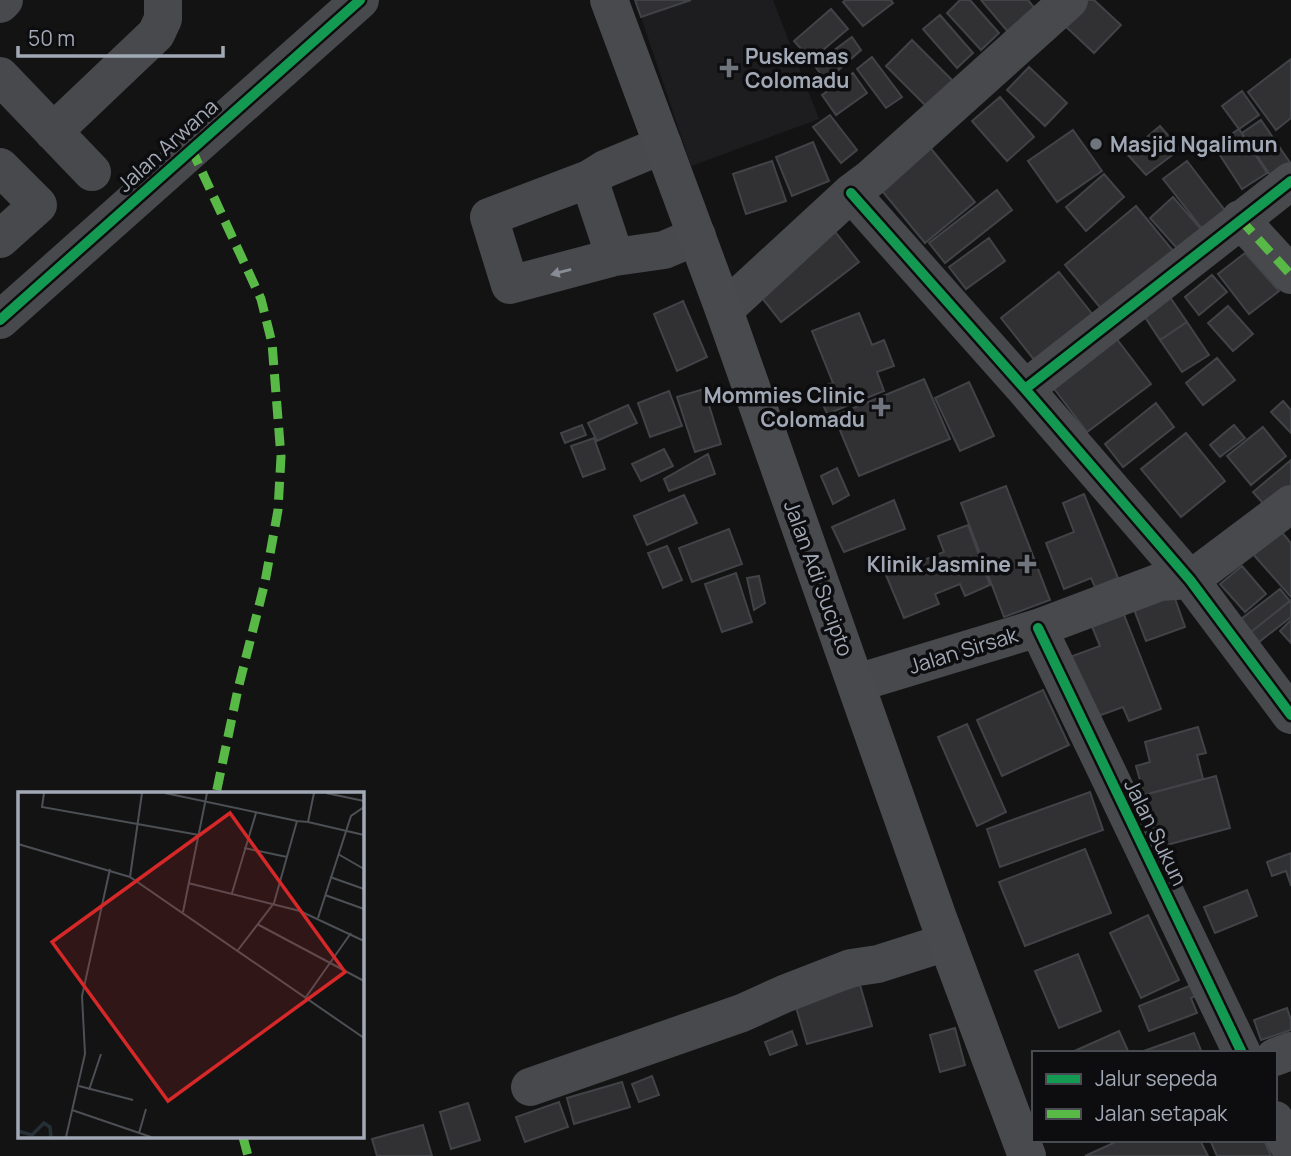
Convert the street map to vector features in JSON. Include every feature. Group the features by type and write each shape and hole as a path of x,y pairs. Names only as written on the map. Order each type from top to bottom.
{"highway":[{"name":"Jalan Adi Sucipto","path":"609,0 724,310 947,942 1027,1145"}],"street":[{"path":"0,4 4,0"},
{"path":"52,132 156,34 163,19 163,0"},
{"name":"Jalan Arwana","path":"0,320 360,0"},
{"path":"724,310 1067,1"},
{"path":"0,76 92,172"},
{"path":"663,145 605,169 589,179 489,217 510,285 615,257 664,250 697,236"},
{"path":"0,167 38,205 0,239"},
{"path":"589,179 615,257"},
{"path":"1025,388 1291,181"},
{"path":"851,193 1025,388 1189,580 1291,715"},
{"path":"1240,219 1291,275"},
{"path":"1189,580 1291,504"},
{"name":"Jalan Sirsak","path":"857,683 1038,628 1160,582 1189,580"},
{"name":"Jalan Sukun","path":"1038,628 1240,1051"},
{"path":"530,1087 742,1013 851,968 878,964 947,942"},
{"path":"1277,1124 1291,1150"}],"shaded area":[{"name":"Puskemas Colomadu","path":"691,0 773,0 819,119 691,166 641,17"}],"building":[{"path":"635,0 691,0 641,17"},
{"path":"891,0 893,3 863,26 843,2"},
{"path":"960,0 970,0 999,33 981,50 947,13"},
{"path":"981,0 1028,0 1037,11 1009,33"},
{"path":"1085,0 1094,0 1121,25 1094,53 1063,24"},
{"path":"831,9 848,29 811,60 794,41"},
{"path":"940,15 973,53 957,68 923,29"},
{"path":"852,37 861,50 826,81 814,65"},
{"path":"912,40 956,84 930,110 886,66"},
{"path":"872,57 902,97 886,108 857,69"},
{"path":"1291,59 1291,118 1276,130 1248,92"},
{"path":"1029,67 1067,103 1045,126 1007,90"},
{"path":"853,73 867,93 836,115 822,95"},
{"path":"1242,91 1259,115 1239,129 1222,106"},
{"path":"1000,97 1034,137 1007,161 972,121"},
{"path":"830,115 857,150 841,163 813,127"},
{"path":"1261,120 1291,164 1274,181 1242,133"},
{"path":"1160,126 1180,149 1146,175 1127,154"},
{"path":"1239,129 1267,173 1242,189 1214,146"},
{"path":"1073,130 1102,171 1057,202 1028,161"},
{"path":"923,139 975,202 925,243 873,180"},
{"path":"813,142 829,181 792,196 776,157"},
{"path":"772,161 786,201 746,214 733,174"},
{"path":"1187,161 1227,213 1204,231 1163,179"},
{"path":"1104,174 1124,197 1086,231 1066,207"},
{"path":"997,190 1012,210 945,263 929,243"},
{"path":"1173,197 1206,235 1183,255 1150,218"},
{"path":"1136,206 1179,258 1108,317 1065,265"},
{"path":"833,229 859,262 781,322 755,289"},
{"path":"989,238 1005,261 966,289 949,267"},
{"path":"1245,253 1279,291 1249,314 1218,274"},
{"path":"1059,272 1097,320 1039,366 1001,318"},
{"path":"1212,275 1227,292 1199,315 1185,297"},
{"path":"1163,287 1187,322 1160,340 1137,305"},
{"path":"683,301 707,357 677,371 654,314"},
{"path":"1228,306 1253,334 1233,351 1208,323"},
{"path":"859,313 872,345 884,340 894,366 877,372 884,391 827,414 816,388 833,383 812,331"},
{"path":"1187,322 1209,355 1182,372 1160,340"},
{"path":"1113,334 1151,384 1087,432 1049,382"},
{"path":"1217,358 1235,380 1203,405 1186,383"},
{"path":"924,379 950,439 859,476 834,416"},
{"path":"969,382 994,436 960,451 935,398"},
{"path":"704,389 721,444 695,452 677,397"},
{"path":"669,391 682,426 650,437 638,403"},
{"path":"1283,401 1291,410 1291,433 1271,412"},
{"path":"1156,403 1174,427 1123,467 1105,444"},
{"path":"628,405 637,423 597,441 588,423"},
{"path":"582,425 586,435 565,443 561,433"},
{"path":"1234,425 1245,438 1220,457 1210,445"},
{"path":"1263,427 1286,456 1251,485 1227,456"},
{"path":"1186,433 1225,481 1181,517 1141,469"},
{"path":"594,438 605,469 583,477 571,446"},
{"path":"664,449 673,466 641,481 632,464"},
{"path":"708,454 715,474 669,491 664,479"},
{"path":"1291,460 1291,489 1268,509 1253,492"},
{"path":"837,468 849,495 833,504 821,476"},
{"path":"1006,486 1050,600 1004,617 961,503"},
{"path":"1084,494 1118,578 1095,587 1091,578 1064,589 1046,543 1074,532 1063,503"},
{"path":"684,495 697,523 647,545 634,516"},
{"path":"894,500 905,529 844,552 832,527"},
{"path":"968,525 990,585 965,596 960,584 935,594 939,604 904,618 886,575 944,552 938,536"},
{"path":"729,529 742,564 692,582 679,548"},
{"path":"1279,529 1291,543 1291,597 1252,553"},
{"path":"667,546 682,580 663,588 648,553"},
{"path":"1242,566 1266,594 1245,612 1220,584"},
{"path":"736,573 752,622 722,632 705,584"},
{"path":"759,576 765,603 754,610 747,578"},
{"path":"1280,589 1290,601 1251,632 1241,619"},
{"path":"1172,590 1185,627 1146,641 1132,604"},
{"path":"1291,600 1291,617 1259,642 1251,632"},
{"path":"1121,607 1161,709 1129,721 1123,707 1090,719 1067,658 1100,646 1089,619"},
{"path":"1291,620 1291,643 1280,631"},
{"path":"1043,690 1069,745 1002,776 977,720"},
{"path":"967,724 1006,812 977,826 938,737"},
{"path":"1198,727 1206,753 1197,755 1203,779 1144,795 1136,766 1150,762 1145,742"},
{"path":"1216,776 1230,828 1159,847 1144,795"},
{"path":"1090,792 1103,830 1000,867 987,829"},
{"path":"1085,849 1111,913 1025,946 999,882"},
{"path":"1291,853 1291,886 1286,871 1272,876 1267,862"},
{"path":"1247,890 1257,916 1215,933 1204,907"},
{"path":"1148,915 1179,980 1141,998 1110,933"},
{"path":"1078,954 1101,1011 1059,1028 1035,971"},
{"path":"1194,984 1198,995 1191,998 1197,1013 1149,1031 1139,1006"},
{"path":"860,985 872,1026 807,1044 795,1004"},
{"path":"1287,1008 1291,1030 1261,1040 1254,1020"},
{"path":"955,1028 965,1065 940,1072 930,1035"},
{"path":"792,1031 797,1045 770,1055 765,1042"},
{"path":"1119,1031 1128,1051 1074,1051"},
{"path":"1194,1033 1201,1051 1144,1051"},
{"path":"652,1076 659,1095 639,1102 632,1084"},
{"path":"622,1082 630,1107 574,1124 567,1098"},
{"path":"559,1102 568,1127 525,1142 516,1117"},
{"path":"468,1103 480,1140 451,1149 440,1112"},
{"path":"423,1125 432,1156 377,1156 372,1139"},
{"path":"1116,1142 1201,1142 1208,1156 1085,1156"},
{"path":"1211,1142 1265,1142 1271,1156 1217,1156"}],"marked path":[{"path":"191,148 261,299 272,343 281,457 278,510 265,582 238,689 216,792"},
{"path":"1240,219 1291,275"},
{"path":"243,1138 248,1156"}],"cycle path":[{"path":"0,320 360,0"},
{"path":"1025,389 1291,181"},
{"path":"851,193 1190,580 1291,715"},
{"path":"1038,628 1241,1051"}],"place":[{"name":"Puskemas Colomadu","path":"729,68"},
{"name":"Masjid Ngalimun","path":"1096,144"},
{"name":"Mommies Clinic Colomadu","path":"881,407"},
{"name":"Klinik Jasmine","path":"1027,564"}]}
